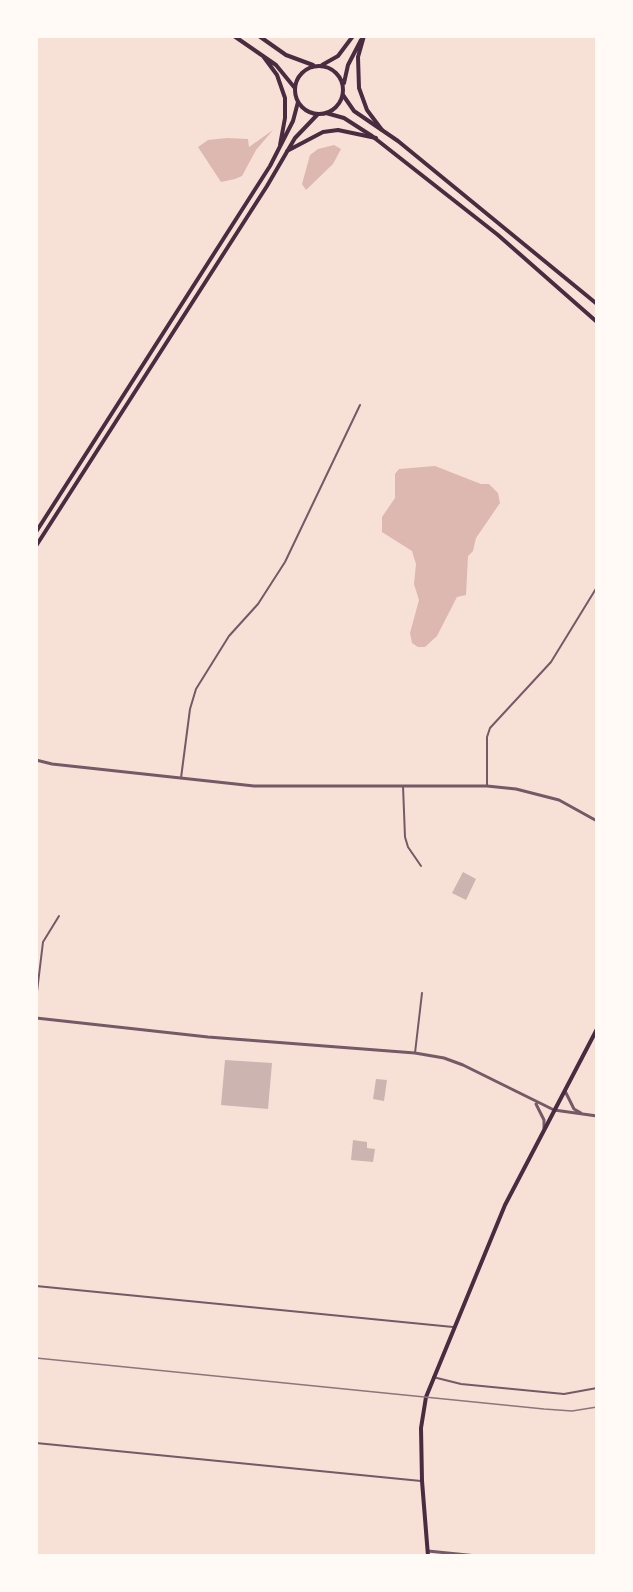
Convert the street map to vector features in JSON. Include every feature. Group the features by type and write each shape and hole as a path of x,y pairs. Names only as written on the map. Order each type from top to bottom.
{"main road":[{"path":"36,532 279,149 293,121 298,102 294,87 285,74 234,36"},
{"path":"259,36 291,58 314,66"},
{"path":"294,87 301,73 338,56 353,36"},
{"path":"326,113 340,103 348,65 364,36"},
{"path":"364,36 358,57 359,88 367,110 382,130"},
{"path":"263,56 277,75 285,98 285,118 279,149"},
{"path":"322,65 336,72 343,87"},
{"path":"343,95 354,111 382,130 597,304"},
{"path":"298,102 309,112 326,113 344,118 376,138 498,235 597,322"},
{"path":"36,546 88,468 286,152 302,128 318,114"},
{"path":"286,152 323,132 338,130 376,138"},
{"path":"428,1553 422,1481 421,1428 434,1377 505,1205 597,1029"}],"street":[{"path":"181,779 190,710 196,689 229,636 258,604 285,562 360,405"},
{"path":"487,786 490,728 551,662 597,587"},
{"path":"36,760 52,764 254,786 487,786 545,795 597,821"},
{"path":"403,786 405,837 408,847 421,866"},
{"path":"36,1000 43,942 59,916"},
{"path":"415,1053 422,993"},
{"path":"36,1018 208,1037 415,1053 463,1065 554,1110 597,1116"},
{"path":"565,1091 574,1109 583,1114"},
{"path":"535,1102 544,1120 544,1129"},
{"path":"36,1286 453,1327"},
{"path":"434,1377 461,1384 564,1394 597,1388"},
{"path":"36,1443 422,1481"},
{"path":"428,1553 477,1556"}],"shaded area":[{"path":"273,130 256,150 242,176 235,179 221,182 198,147 208,140 227,138 248,139 249,147"},
{"path":"334,145 341,149 333,164 306,190 302,184 310,155 318,149"},
{"path":"435,466 481,484 489,484 498,493 500,503 476,538 473,551 468,556 466,595 457,597 437,636 425,647 418,647 412,643 410,633 419,600 414,584 416,564 412,551 382,532 382,517 395,498 395,474 399,469"}],"building":[{"path":"463,872 476,879 466,900 452,893"},
{"path":"225,1060 272,1063 268,1109 221,1105"},
{"path":"376,1079 387,1080 384,1101 373,1099"},
{"path":"353,1140 367,1142 367,1148 375,1149 373,1162 351,1160"}],"railway":[{"path":"36,1358 544,1409 572,1411 597,1407"}]}
